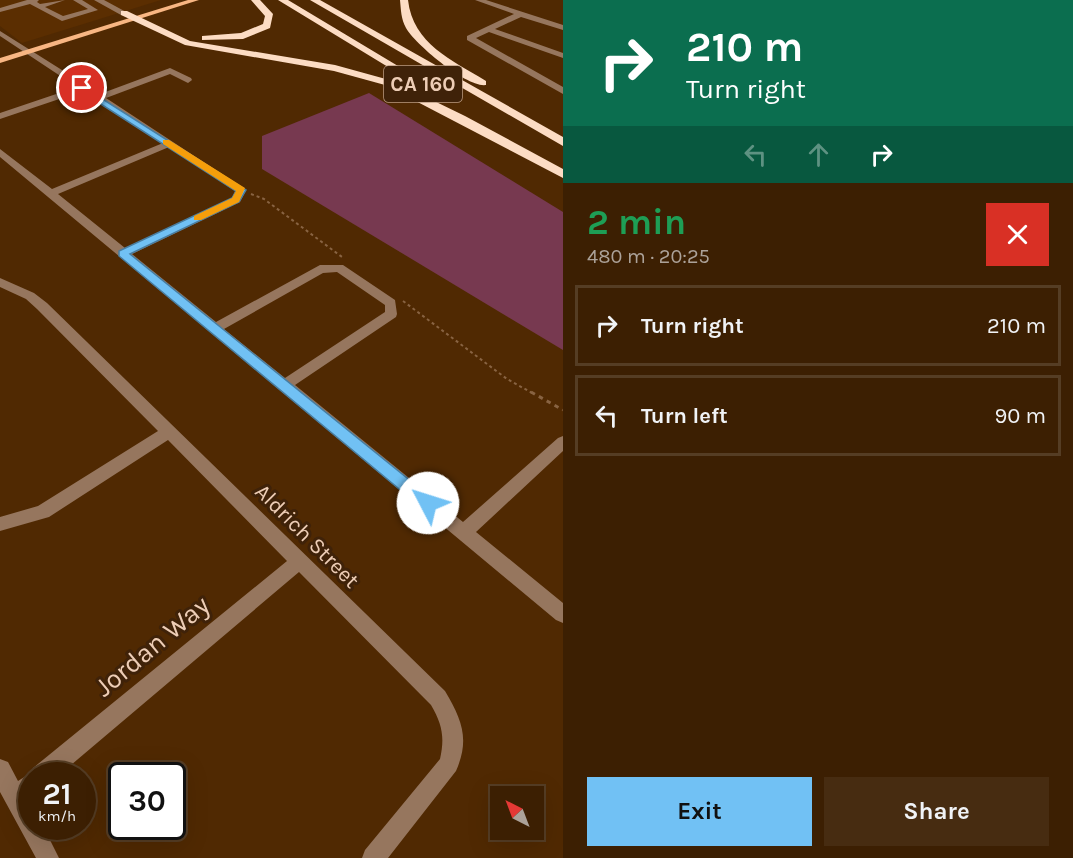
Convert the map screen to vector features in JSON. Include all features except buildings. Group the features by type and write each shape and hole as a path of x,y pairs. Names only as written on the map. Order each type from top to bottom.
{"highway":[{"path":"135,14 189,36 232,38 254,33 270,21 268,12 255,0"},
{"name":"CA 160","path":"282,0 563,169"},
{"name":"CA 160","path":"314,0 563,142"},
{"path":"404,0 406,23 420,40 563,136"},
{"path":"135,14 188,44 336,68 389,83 447,110 563,174"}],"main road":[{"path":"0,61 135,14 167,0"},
{"path":"0,51 195,0"}],"street":[{"path":"0,9 61,0"},
{"path":"34,3 62,19 94,10 77,0"},
{"path":"98,0 135,14"},
{"path":"113,0 135,14"},
{"path":"479,0 563,28"},
{"path":"0,1 10,7"},
{"path":"521,14 471,38 563,91"},
{"path":"487,29 563,56"},
{"path":"0,33 241,190 241,196 123,254"},
{"path":"97,98 170,72 188,80"},
{"path":"0,116 11,112 9,110 16,105 30,106 82,88"},
{"path":"50,194 169,144"},
{"path":"0,152 563,614"},
{"path":"215,328 320,269 339,268 391,303 391,315 285,385"},
{"name":"Aldrich Street","path":"0,282 30,296 42,306 438,698 451,720 454,742 449,764 373,858"},
{"path":"0,524 44,512 170,432"},
{"path":"463,533 563,442"},
{"name":"Jordan Way","path":"58,762 300,561"},
{"path":"0,770 18,786"},
{"path":"41,840 48,858"}],"shaded area":[{"path":"0,0 161,0 22,43 0,26"},
{"path":"369,93 563,212 563,350 262,169 262,136"}],"slow traffic":[{"path":"166,142 241,190 241,196 236,200 197,218"}],"route":[{"path":"82,88 241,190 241,196 236,200 123,254 428,503"}]}
